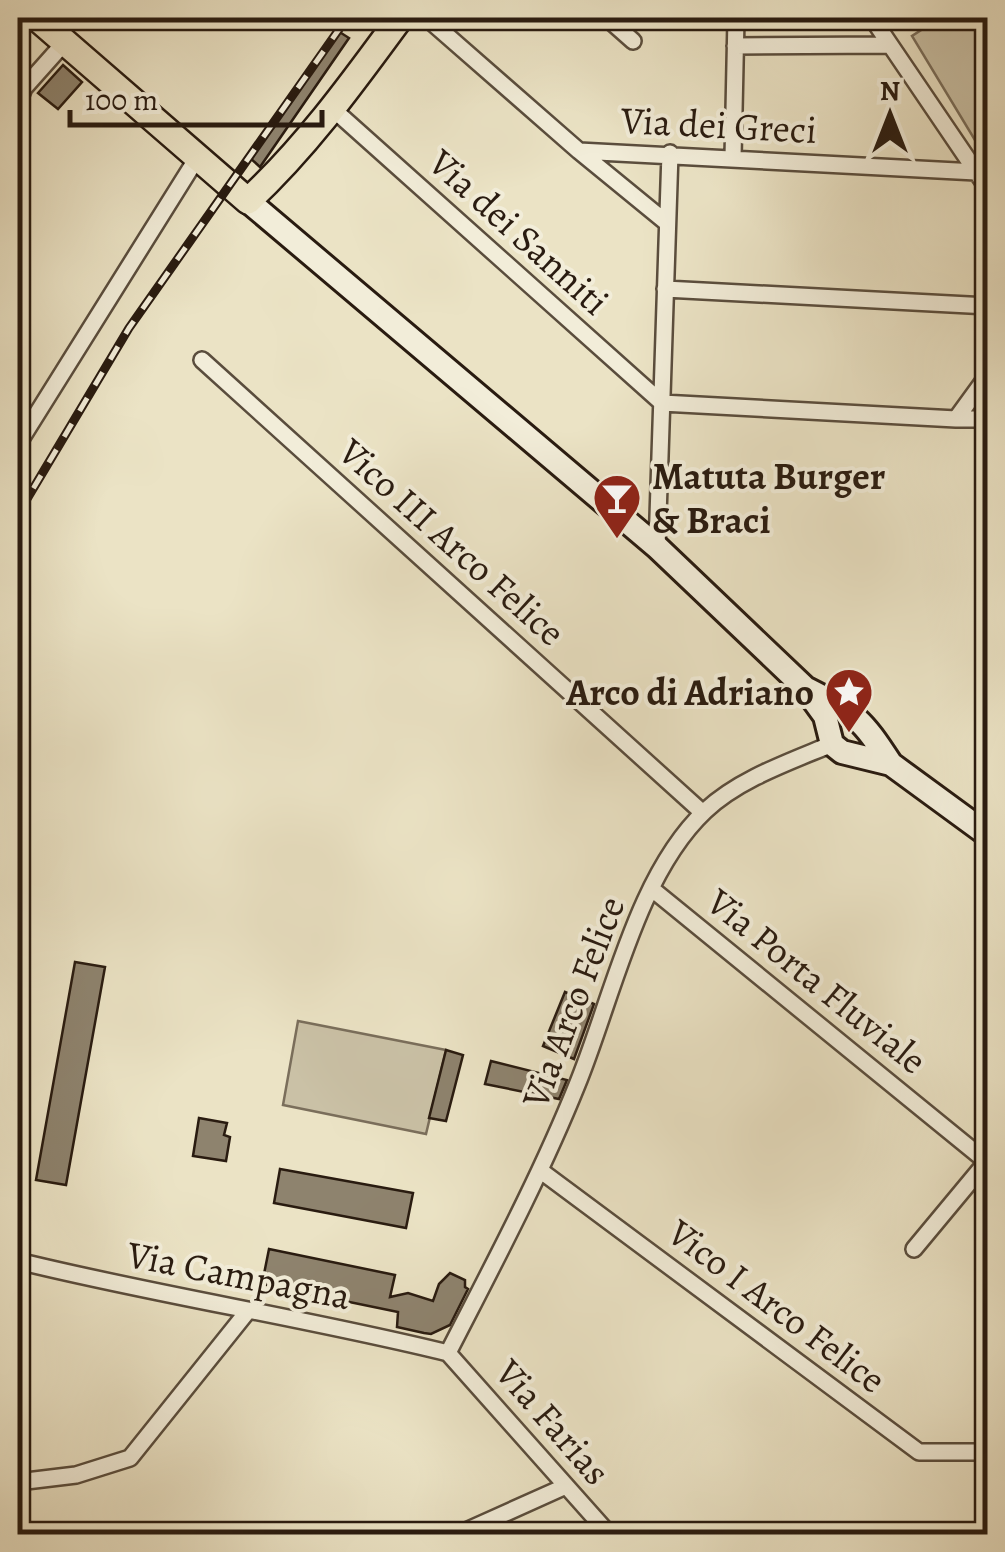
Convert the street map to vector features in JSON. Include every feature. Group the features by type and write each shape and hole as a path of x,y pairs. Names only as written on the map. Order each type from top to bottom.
{"main road":[{"path":"37,18 657,547 804,687 825,716 832,744 842,752 891,764"},
{"path":"248,201 333,109 400,18"},
{"path":"804,687 850,710 868,728 891,764 988,836"}],"street":[{"path":"427,18 668,223"},
{"path":"607,18 633,40"},
{"path":"732,158 736,18"},
{"path":"872,18 988,190"},
{"path":"18,102 24,88 64,42"},
{"path":"736,46 890,44"},
{"name":"Via dei Sanniti","path":"333,109 662,403"},
{"name":"Via dei Greci","path":"579,151 976,172"},
{"path":"657,547 670,154"},
{"path":"18,444 197,158"},
{"path":"665,289 988,306"},
{"name":"Vico III Arco Felice","path":"202,360 703,812"},
{"path":"956,419 988,375"},
{"path":"662,403 988,419"},
{"name":"Via Arco Felice","path":"448,1353 541,1171 661,868 703,812 726,794 832,744"},
{"name":"Via Porta Fluviale","path":"652,889 987,1161"},
{"path":"914,1249 987,1161"},
{"name":"Vico I Arco Felice","path":"541,1171 920,1452 988,1452"},
{"name":"Via Campagna","path":"18,1261 448,1353"},
{"path":"18,1482 76,1475 130,1458 248,1312"},
{"name":"Via Farias","path":"448,1353 609,1534"},
{"path":"459,1534 566,1486"}],"shaded area":[{"path":"940,18 987,18 987,160 912,36"},
{"path":"298,1021 446,1050 426,1134 283,1105"}],"building":[{"path":"338,31 349,38 260,167 249,157"},
{"path":"63,65 82,82 58,109 38,93"},
{"path":"75,962 105,967 66,1185 36,1180"},
{"path":"565,992 594,1004 574,1059 543,1046"},
{"path":"446,1050 463,1055 446,1121 429,1118"},
{"path":"491,1061 567,1080 559,1099 485,1084"},
{"path":"199,1118 227,1123 224,1135 230,1137 226,1161 193,1156"},
{"path":"280,1169 413,1193 406,1228 274,1203"},
{"path":"269,1249 395,1275 390,1297 408,1293 433,1301 439,1284 450,1273 465,1280 468,1289 450,1325 431,1334 424,1333 397,1327 398,1312 262,1284"}],"railway":[{"path":"18,514 129,328 347,18"}],"place":[{"name":"Matuta Burger & Braci","path":"617,540"},
{"name":"Arco di Adriano","path":"849,734"}]}
